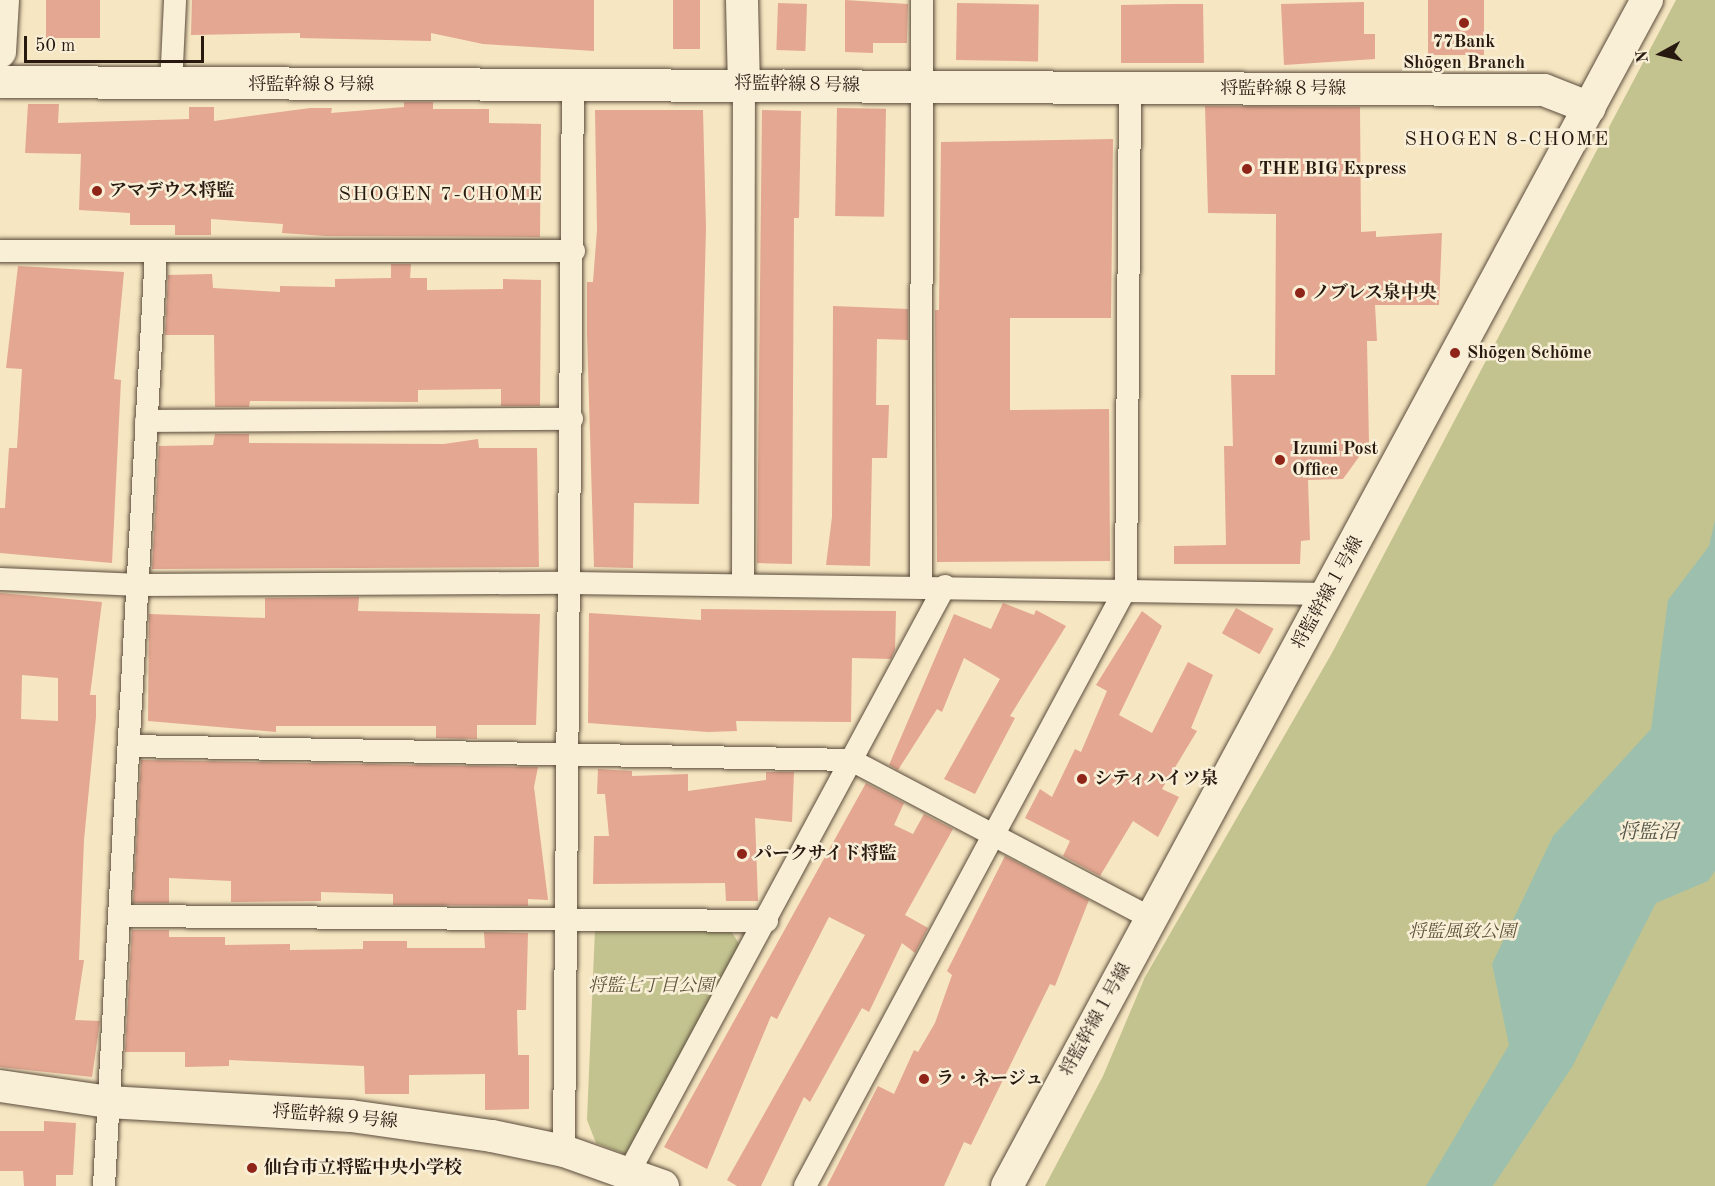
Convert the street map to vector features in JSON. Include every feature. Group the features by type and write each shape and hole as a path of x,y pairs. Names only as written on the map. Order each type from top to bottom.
{"street":[{"path":"0,52 3,0"},
{"path":"171,86 175,0"},
{"path":"742,0 744,85 743,585"},
{"path":"921,586 922,0"},
{"name":"将監幹線１号線","path":"1007,1186 1647,0"},
{"name":"将監幹線８号線","path":"0,82 171,86 573,83 1544,90 1590,108"},
{"path":"564,1151 570,921 573,83"},
{"path":"805,1186 1126,588 1130,88"},
{"path":"0,251 574,251"},
{"path":"104,1186 140,585 146,421 156,252"},
{"path":"146,421 572,419"},
{"path":"0,579 140,585 571,583 1126,588 1328,594"},
{"path":"628,1174 767,921 945,586"},
{"path":"130,746 851,760 1151,918"},
{"path":"120,916 767,921"},
{"name":"将監幹線９号線","path":"0,1086 108,1102 351,1116 564,1151 663,1186"}],"green space":[{"name":"将監風致公園","path":"1676,0 1715,0 1715,1186 1045,1186 1103,1076 1145,977 1332,653"},
{"name":"将監七丁目公園","path":"729,928 740,945 627,1155 596,1143 587,1120 595,929"}],"water":[{"name":"将監沼","path":"1715,520 1715,871 1708,881 1656,903 1572,1067 1493,1186 1426,1186 1509,1045 1492,964 1553,836 1651,729 1668,600 1709,546"}],"building":[{"path":"46,0 100,0 100,38 46,38"},
{"path":"192,0 594,0 594,51 483,44 431,33 431,41 300,38 300,33 191,35"},
{"path":"673,0 700,0 700,49 673,49"},
{"path":"845,0 908,4 907,43 873,43 873,53 845,52"},
{"path":"1428,0 1484,0 1484,55 1428,55"},
{"path":"1364,2 1364,34 1375,34 1375,59 1284,65 1281,4"},
{"path":"778,3 807,4 805,51 776,50"},
{"path":"957,3 1039,4 1038,61 956,60"},
{"path":"1203,4 1204,63 1121,63 1121,5"},
{"path":"404,102 433,102 433,109 489,109 489,123 541,124 540,237 326,236 282,233 283,224 211,219 211,235 175,235 175,225 130,225 130,213 79,210 81,154 25,153 28,104 59,104 58,123 189,119 189,107 214,107 214,121 310,108 332,108 331,113 404,107"},
{"path":"1205,106 1360,107 1361,232 1376,231 1376,237 1442,233 1439,305 1375,305 1377,341 1367,341 1369,443 1343,479 1308,480 1310,540 1301,541 1300,564 1174,564 1174,546 1226,545 1224,446 1233,446 1231,375 1275,375 1276,214 1208,213"},
{"path":"837,108 886,109 884,217 835,216"},
{"path":"595,110 703,110 706,228 699,504 634,503 633,568 594,567 587,282 593,282 597,230"},
{"path":"762,110 801,111 799,218 794,218 792,564 757,563"},
{"path":"1113,139 1111,318 1010,318 1010,410 1109,409 1110,561 937,562 935,310 939,310 941,142"},
{"path":"391,264 411,264 410,278 427,278 427,290 503,289 503,279 541,280 540,406 501,406 501,389 418,390 418,402 250,401 249,407 215,407 214,335 165,335 168,275 212,274 213,288 280,292 280,286 335,287 335,279 391,278"},
{"path":"18,266 124,272 114,379 121,380 112,563 0,553 0,508 5,508 9,448 17,448 22,369 6,368"},
{"path":"833,306 908,309 908,340 877,339 876,405 889,405 887,458 872,458 870,566 826,565 832,517"},
{"path":"215,434 249,434 249,443 444,444 478,439 479,448 537,448 539,567 152,569 159,446 213,445"},
{"path":"0,593 102,602 90,695 96,695 96,717 84,840 79,960 84,960 75,1020 100,1021 92,1077 0,1067","holes":["22,675 58,678 58,721 21,719"]},
{"path":"359,597 358,611 540,614 536,725 477,725 477,739 436,738 436,726 276,726 276,732 148,721 149,614 265,618 265,598"},
{"path":"1003,603 1034,615 1036,610 1066,626 1010,716 1015,718 975,794 944,779 1000,679 964,658 942,712 937,709 898,770 889,765 954,614 991,629"},
{"path":"1236,608 1274,629 1260,654 1222,633"},
{"path":"701,609 896,611 895,650 891,659 852,658 851,722 736,721 737,731 708,732 588,723 589,613 701,620"},
{"path":"1142,611 1162,626 1119,715 1152,733 1188,662 1213,675 1191,728 1197,731 1162,789 1179,797 1158,837 1133,821 1100,876 1063,856 1070,841 1025,818 1040,789 1052,797 1075,749 1081,752 1107,691 1096,685"},
{"path":"141,760 538,767 534,787 548,900 528,899 528,906 393,905 393,894 321,892 321,901 231,902 231,881 169,878 169,903 133,903"},
{"path":"598,769 632,771 632,776 688,774 688,791 766,780 766,772 794,772 792,822 755,818 758,901 726,901 725,883 593,884 594,836 609,836 605,794 597,794"},
{"path":"866,783 904,803 894,825 913,834 924,814 953,829 905,915 928,928 915,953 902,943 869,1012 862,1008 810,1102 804,1097 761,1186 737,1186 727,1180 865,935 829,917 777,1019 771,1016 707,1169 664,1147"},
{"path":"1005,856 1089,900 1055,986 1050,984 971,1145 964,1142 944,1186 827,1186 878,1086 894,1094 914,1050 918,1052 935,1023 952,975 947,971"},
{"path":"132,930 169,930 169,937 225,937 225,945 290,944 290,950 363,949 363,941 407,941 407,948 485,948 484,932 528,933 526,1010 517,1010 518,1055 529,1055 529,1109 485,1110 485,1074 409,1075 409,1094 365,1094 364,1066 229,1060 229,1066 185,1067 185,1052 125,1052"},
{"path":"44,1121 76,1123 73,1175 56,1175 56,1186 24,1186 23,1171 0,1171 0,1131 44,1131"}],"place":[{"name":"77Bank Shōgen Branch","path":"1464,23"},
{"name":"THE BIG Express","path":"1247,169"},
{"name":"アマデウス将監","path":"97,191"},
{"name":"ノブレス泉中央","path":"1300,293"},
{"name":"Shōgen 8chōme","path":"1455,353"},
{"name":"Izumi Post Office","path":"1280,460"},
{"name":"シティハイツ泉","path":"1082,779"},
{"name":"パークサイド将監","path":"742,854"},
{"name":"ラ・ネージュ","path":"924,1079"},
{"name":"仙台市立将監中央小学校","path":"252,1168"}],"district":[{"name":"SHOGEN 8-CHOME","path":"1507,140"},
{"name":"SHOGEN 7-CHOME","path":"441,195"}]}
